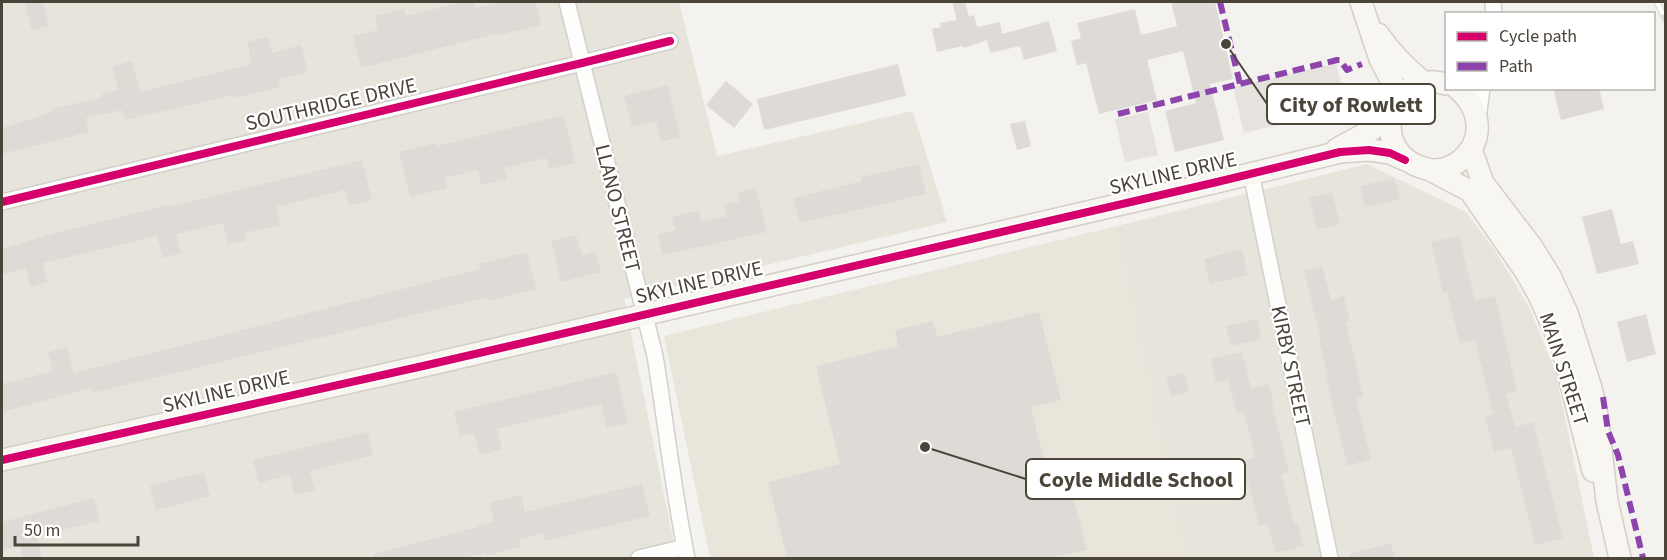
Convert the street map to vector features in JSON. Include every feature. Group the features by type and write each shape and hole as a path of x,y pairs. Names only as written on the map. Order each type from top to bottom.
{"street":[{"name":"LLANO STREET","path":"567,2 655,356 664,409 669,463 686,553"},
{"path":"1364,10 1388,49 1407,69 1444,84"},
{"path":"1364,10 1396,105"},
{"name":"SOUTHRIDGE DRIVE","path":"2,202 670,40"},
{"path":"1405,160 1391,139 1390,126 1396,105 1411,88 1444,84"},
{"path":"1455,90 1467,97 1478,122"},
{"path":"1430,170 1446,169 1460,161 1471,149 1478,132 1482,90"},
{"name":"SKYLINE DRIVE","path":"1317,157 1370,131 1396,105"},
{"name":"MAIN STREET","path":"1471,149 1483,183 1532,247 1550,276 1567,313 1592,388 1607,501 1620,558"},
{"name":"SKYLINE DRIVE","path":"2,460 423,366 1340,152 1369,150 1390,153 1405,160"},
{"name":"MAIN STREET","path":"1405,160 1470,191 1527,272 1562,348 1594,474 1607,501"},
{"name":"KIRBY STREET","path":"1251,173 1330,558"},
{"path":"639,558 686,553"}],"shaded area":[{"path":"2,2 679,2 717,156 913,111 947,222 624,299 677,558 2,558"},
{"path":"1336,63 1347,108 1244,133 1233,87"},
{"path":"1148,112 1158,155 1125,162 1115,119"},
{"path":"1367,164 1466,212 1494,249 1529,307 1556,373 1594,558 1186,558 1117,226"},
{"path":"1117,226 1186,558 710,558 664,336"}],"building":[{"path":"24,2 43,2 49,26 32,30"},
{"path":"463,2 474,2 476,8 501,2 535,2 541,25 499,35 499,33 361,68 353,36 378,30 375,16 404,9 406,16"},
{"path":"952,2 965,2 969,17 974,15 977,27 1000,22 1002,34 1049,21 1057,51 1024,60 1020,46 990,53 987,40 964,48 963,46 937,52 932,29 941,27 940,23 957,20"},
{"path":"1171,2 1215,2 1233,79 1210,84 1224,140 1175,152 1165,111 1196,103 1183,51 1147,60 1157,100 1099,114 1086,63 1077,66 1071,41 1081,38 1077,23 1135,9 1141,35 1177,26"},
{"path":"268,37 272,53 301,45 308,72 279,79 280,87 235,98 234,95 125,120 122,110 86,118 89,132 2,154 2,128 53,112 53,109 102,97 102,94 118,90 112,66 132,61 140,92 252,64 247,42"},
{"path":"898,64 906,96 764,130 757,99"},
{"path":"726,81 753,104 734,128 706,105"},
{"path":"668,85 680,137 661,142 656,121 632,126 624,96"},
{"path":"1554,90 1599,90 1604,109 1561,120"},
{"path":"564,115 575,163 549,169 546,158 504,168 507,179 481,185 478,170 445,178 447,188 410,197 399,152 436,143 437,146"},
{"path":"1025,121 1031,146 1017,150 1010,124"},
{"path":"362,160 372,200 349,206 345,190 276,207 280,225 245,233 247,240 228,245 223,223 176,234 181,253 163,258 157,236 43,263 48,282 31,287 26,268 4,274 2,249 55,233"},
{"path":"919,164 926,194 800,223 793,198 862,181 861,177"},
{"path":"1394,178 1400,199 1365,207 1360,186"},
{"path":"756,188 767,232 663,255 658,234 676,230 672,217 699,210 701,222 727,216 724,205 740,201 738,192"},
{"path":"1332,192 1340,224 1317,230 1309,198"},
{"path":"1612,209 1621,244 1633,241 1639,264 1597,274 1582,217"},
{"path":"576,235 582,256 596,252 601,272 561,282 551,241"},
{"path":"1459,236 1475,301 1495,296 1517,391 1506,394 1515,427 1533,422 1563,538 1535,545 1511,448 1494,452 1485,416 1493,414 1475,340 1460,344 1447,292 1443,293 1431,242"},
{"path":"1242,249 1248,275 1210,284 1204,259"},
{"path":"527,252 536,289 488,301 487,297 92,393 91,388 2,412 2,384 53,371 48,352 67,347 74,373 480,269 479,264"},
{"path":"1322,266 1331,300 1344,296 1350,321 1346,322 1363,397 1356,399 1371,459 1347,466 1304,270"},
{"path":"1039,312 1061,400 1031,407 1053,496 1072,491 1087,550 1050,558 787,558 768,482 840,464 816,366 898,346 895,330 933,321 937,337"},
{"path":"1646,314 1656,354 1627,362 1617,322"},
{"path":"1257,319 1261,339 1231,346 1226,326"},
{"path":"1242,352 1251,389 1269,384 1274,405 1272,406 1289,472 1281,474 1294,524 1298,523 1304,546 1275,553 1268,524 1259,526 1248,482 1241,484 1240,480 1223,484 1219,468 1255,457 1244,412 1237,414 1228,379 1216,382 1211,359"},
{"path":"616,372 628,423 607,428 601,404 497,429 502,449 480,455 474,433 460,437 454,412"},
{"path":"1184,373 1189,392 1171,396 1166,378"},
{"path":"368,432 373,455 310,471 315,490 295,495 290,475 259,483 253,460"},
{"path":"204,472 210,496 156,510 150,486"},
{"path":"642,484 650,516 545,541 543,533 519,539 521,547 486,556 485,553 463,558 374,558 374,554 494,521 489,503 521,495 525,512"},
{"path":"94,498 100,521 37,536 42,558 23,558 20,545 2,550 2,522"},
{"path":"1391,543 1395,558 1350,558 1350,554"}],"railway":[{"path":"1657,2 1666,20"}],"marked path":[{"path":"1220,2 1240,84"},
{"path":"1118,114 1337,60 1340,60 1347,70 1362,64"},
{"path":"1603,397 1608,431 1618,455 1643,558"}],"cycle path":[{"path":"2,202 670,41"},
{"path":"2,460 423,366 1340,152 1369,150 1390,153 1405,160"}],"place":[{"name":"City of Rowlett","path":"1226,44"},
{"name":"Coyle Middle School","path":"925,447"}]}
